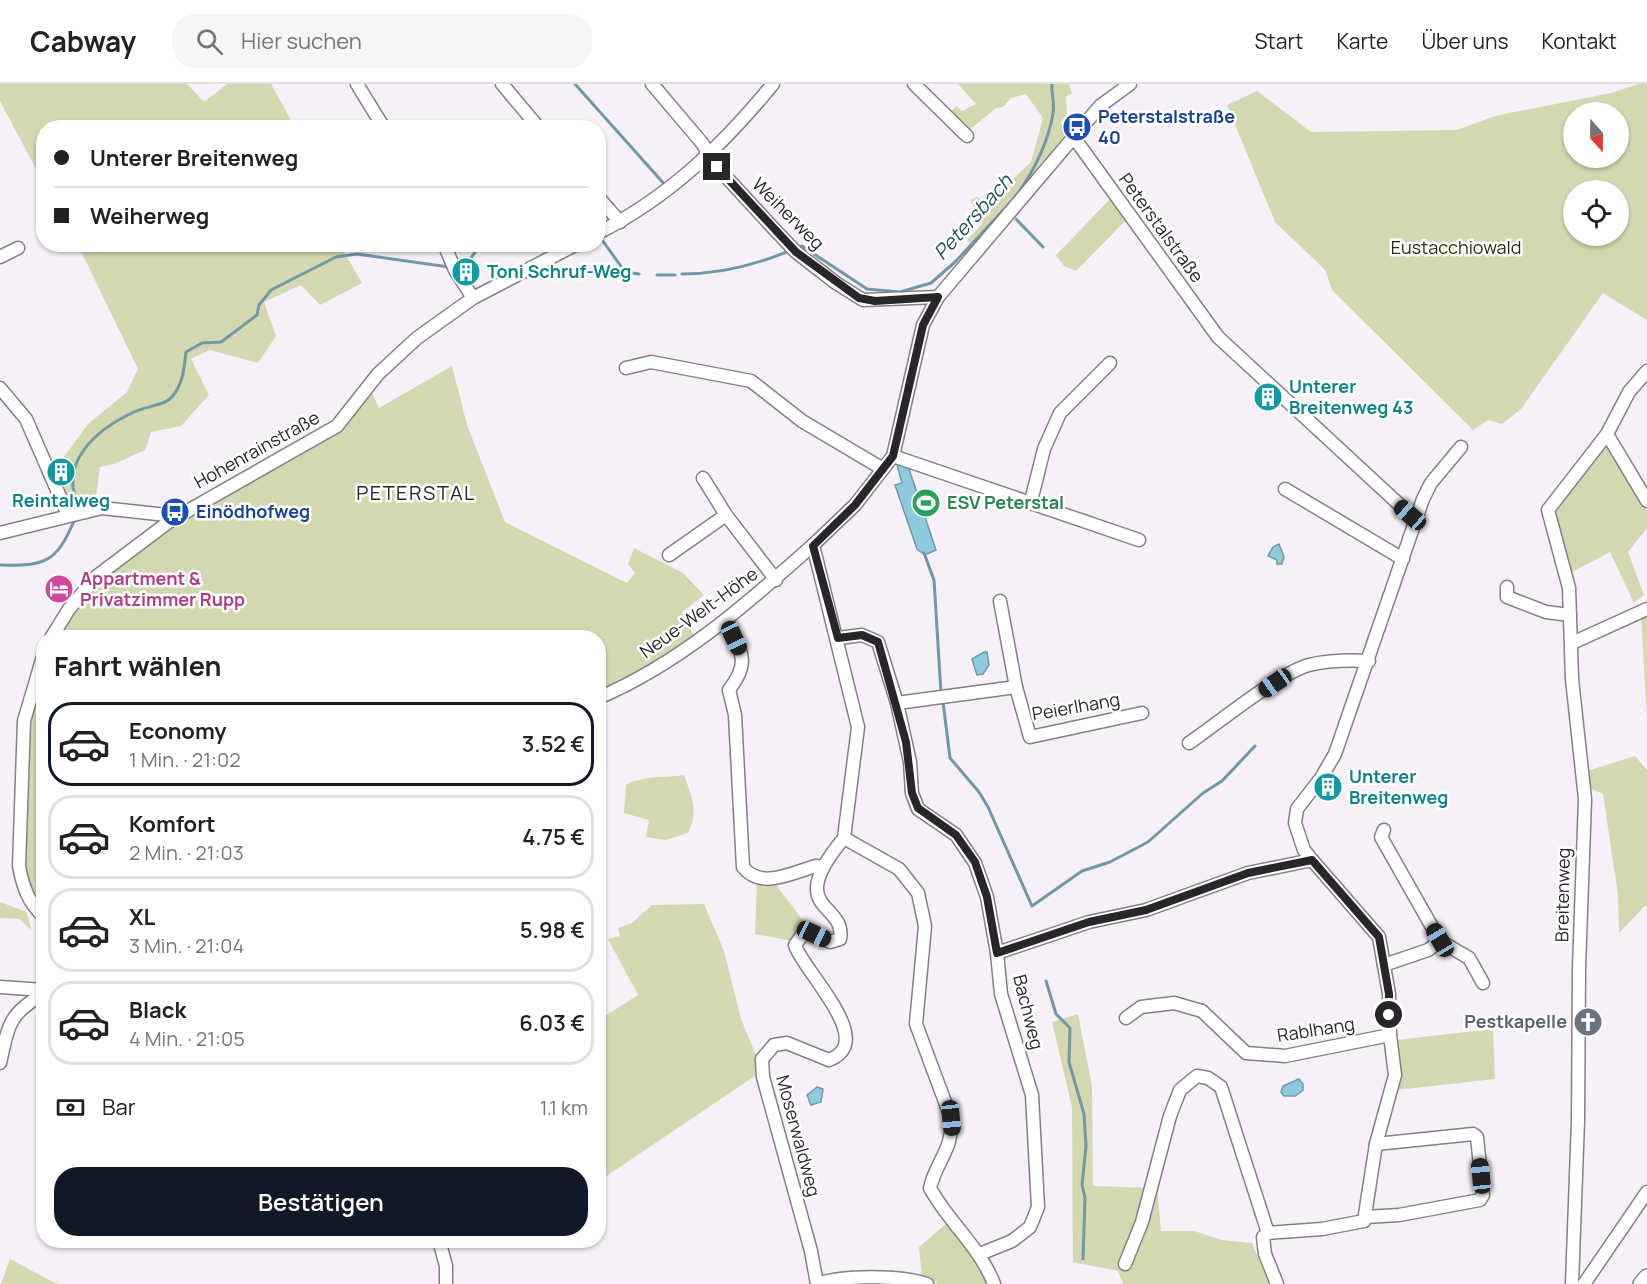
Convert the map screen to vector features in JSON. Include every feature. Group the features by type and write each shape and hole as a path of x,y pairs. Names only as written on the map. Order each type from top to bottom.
{"main road":[{"path":"1641,1284 1647,1277"}],"street":[{"path":"357,84 379,120"},
{"path":"502,84 532,120"},
{"name":"Weiherweg","path":"652,84 702,143 710,156 795,250 863,300 938,297"},
{"path":"606,229 660,196 710,156 772,84"},
{"path":"914,84 967,135"},
{"path":"994,1284 980,1254 942,1211 930,1188 933,1175 951,1144 952,1130 951,1118 916,1024 925,926 918,894 899,869 844,838 858,727 838,638 813,546 855,505 893,456 923,325 938,297 1075,139 1100,106 1130,84"},
{"name":"Peterstalstraße","path":"1075,139 1218,337 1415,519"},
{"path":"606,206 620,222"},
{"path":"0,257 18,248"},
{"path":"447,252 455,270 473,298"},
{"name":"Hohenrainstraße","path":"56,630 69,609 97,576 176,516 337,426 378,374 417,338 473,298 562,252"},
{"path":"626,368 651,363 751,381 802,421 883,469"},
{"path":"1031,501 1044,449 1060,413 1110,363"},
{"path":"1647,371 1629,392 1606,434 1647,501"},
{"path":"0,388 26,419 68,515"},
{"name":"Breitenweg","path":"1572,1284 1585,799 1572,679 1569,588 1562,555 1548,510 1606,434"},
{"path":"1277,1284 1265,1254 1263,1237 1268,1233 1322,1229 1364,1221 1376,1144 1395,1075 1390,1035 1389,994 1379,937 1312,860 1300,839 1295,823 1298,809 1335,754 1369,661 1415,519 1431,483 1461,447"},
{"path":"893,456 1031,501 1139,540"},
{"path":"703,478 726,515 776,580"},
{"path":"1285,489 1402,559"},
{"path":"0,533 102,508 176,516"},
{"path":"669,555 726,515"},
{"name":"Neue-Welt-Höhe","path":"606,695 627,686 726,621 813,546"},
{"path":"1507,587 1507,597 1546,612 1570,615"},
{"name":"Peierlhang","path":"1000,601 1016,687 1030,737 1142,713"},
{"path":"1572,644 1647,609"},
{"path":"726,621 742,655 743,672 729,690 735,715 742,867 750,877 766,880 816,866 822,867"},
{"name":"Bachweg","path":"838,638 862,635 878,642 897,703 910,762 912,793 918,808 956,835 975,862 987,897 997,953 1001,994 1032,1095 1038,1207 1030,1227 1012,1241 980,1254"},
{"path":"1189,743 1275,683 1307,665 1343,660 1369,661"},
{"path":"36,680 24,721 19,866 23,888 36,909"},
{"name":"Peierlhang","path":"897,703 1016,687"},
{"path":"1384,830 1381,837 1440,940 1468,958 1483,983"},
{"name":"Moserwaldweg","path":"817,1284 811,1251 763,1077 762,1059 768,1049 782,1042 829,1060 839,1054 846,1043 844,1027 795,945 803,934 814,934 830,942 840,939 840,928 817,896 822,867 844,838"},
{"path":"997,953 1089,922 1156,907 1248,873 1312,860"},
{"path":"1384,965 1428,950 1440,940"},
{"path":"0,987 36,990"},
{"path":"0,1063 9,1021 26,1003 36,996"},
{"name":"Rablhang","path":"1126,1018 1141,1007 1174,1003 1202,1011 1246,1053 1285,1056 1390,1035"},
{"path":"1125,1264 1142,1222 1170,1116 1180,1090 1197,1076 1208,1078 1221,1087 1268,1233"},
{"path":"1365,1217 1422,1211 1480,1200 1483,1195 1475,1135 1376,1144"},
{"path":"1584,1284 1647,1192"},
{"path":"442,1248 446,1266 446,1284"},
{"path":"817,1284 829,1280 888,1278 927,1284"}],"green space":[{"path":"0,84 187,84 204,102 227,84 271,84 291,120 36,120 36,169 0,101"},
{"path":"958,84 1069,84 1072,93 1066,97 1067,114 1060,123 1071,133 974,246 967,240 982,224 970,200 977,197 992,208 997,201 993,190 997,186 1001,190 1031,162 1043,118 1026,94 1011,98 1003,107 996,108 967,132 951,112 956,106 962,111 976,104"},
{"name":"Eustacchiowald","path":"1647,84 1647,320 1603,293 1521,409 1502,424 1488,420 1473,430 1332,290 1325,270 1275,222 1227,105 1257,91 1311,132 1457,130 1495,116 1563,103 1563,168 1629,168 1629,102 1566,102"},
{"path":"1112,197 1127,219 1076,271 1064,266 1056,255"},
{"path":"81,252 344,252 362,283 320,305 301,285 264,302 276,336 258,363 210,350 191,359 209,395 181,426 151,432 145,450 114,464 100,467 95,505 70,511 58,488 63,473 56,468 88,424 127,392 138,369"},
{"path":"452,366 467,425 505,522 627,583 635,573 628,564 634,548 683,573 704,595 682,612 696,640 606,694 606,630 62,630 101,578 180,522 345,428 371,391 379,408"},
{"path":"1602,445 1612,448 1647,511 1647,528 1628,552 1644,595 1634,603 1610,552 1570,573 1553,515 1563,496"},
{"path":"1641,614 1647,614 1647,718"},
{"path":"36,700 36,906 22,861 32,718"},
{"path":"1635,756 1647,770 1647,907 1645,906 1619,933 1618,895 1603,794 1587,787 1587,771"},
{"path":"684,775 694,811 688,833 666,840 646,837 649,820 624,813 626,785 647,778"},
{"path":"773,881 802,919 836,933 830,948 755,934 757,883"},
{"path":"0,902 27,912 31,930 19,919 0,918"},
{"path":"704,904 724,951 741,1019 756,1055 755,1076 606,1176 606,1016 638,995 608,939 620,936 618,928 632,923 652,905"},
{"path":"1078,1014 1092,1086 1093,1186 1157,1188 1161,1231 1194,1231 1222,1240 1252,1243 1269,1284 1123,1284 1118,1271 1073,1262 1072,1107 1052,1022"},
{"path":"1493,1029 1495,1079 1397,1090 1400,1078 1396,1040"},
{"path":"947,1223 979,1259 988,1284 938,1284 922,1278 919,1247"},
{"path":"10,1259 51,1281 58,1284 1,1284"}],"water":[{"path":"900,462 908,466 936,550 925,555 917,549 895,485 902,483 897,465"},
{"path":"1279,544 1284,557 1282,564 1277,564 1277,560 1268,556 1273,547"},
{"path":"987,652 989,665 983,674 977,675 972,659"},
{"path":"1299,1079 1303,1084 1303,1090 1295,1096 1284,1096 1281,1092 1283,1086"},
{"path":"817,1087 823,1089 821,1102 811,1105 807,1095"}],"waterway":[{"path":"575,84 666,186"},
{"name":"Petersbach","path":"1016,196 1029,177 1048,136 1053,109 1052,84"},
{"name":"Petersbach","path":"798,248 802,246 867,289 900,292 931,283 955,262 1012,201"},
{"path":"1016,219 1043,247"},
{"name":"Petersbach","path":"606,245 625,272 639,274"},
{"name":"Petersbach","path":"682,274 710,273 736,268 789,251"},
{"name":"Petersbach","path":"457,265 468,262 475,252"},
{"name":"Petersbach","path":"78,504 73,489 73,474 84,449 106,428 119,420 170,399 180,383 186,352 202,343 221,342 257,315 259,305 271,290 336,257 357,254 449,267"},
{"name":"Petersbach","path":"657,275 675,275"},
{"name":"Petersbach","path":"0,565 38,563 47,559 61,546 74,521"},
{"path":"924,553 934,580 941,693"},
{"path":"943,702 950,758 979,792 988,807 1032,906 1082,871 1110,862 1148,842 1203,793 1222,781 1255,746"},
{"path":"1046,981 1056,1014 1070,1028 1069,1062 1084,1114 1086,1146 1082,1185 1085,1198 1083,1259"}],"place":[{"name":"Peterstalstraße 40","path":"1077,127"},
{"name":"Toni Schruf-Weg","path":"466,272"},
{"name":"Unterer Breitenweg 43","path":"1268,397"},
{"name":"Reintalweg","path":"61,472"},
{"name":"ESV Peterstal","path":"926,503"},
{"name":"Einödhofweg","path":"175,512"},
{"name":"Appartment & Privatzimmer Rupp","path":"59,589"},
{"name":"Unterer Breitenweg","path":"1328,787"},
{"name":"Pestkapelle","path":"1588,1022"}],"district":[{"name":"PETERSTAL","path":"416,493"}],"route":[{"path":"717,167 796,252 859,298 875,301 938,297 923,325 893,456 855,505 813,546 838,638 862,635 878,642 887,667 906,742 912,793 918,808 956,835 975,862 987,897 997,953 1089,922 1146,910 1196,894 1248,873 1312,860 1379,937 1389,994 1389,1015"}]}
